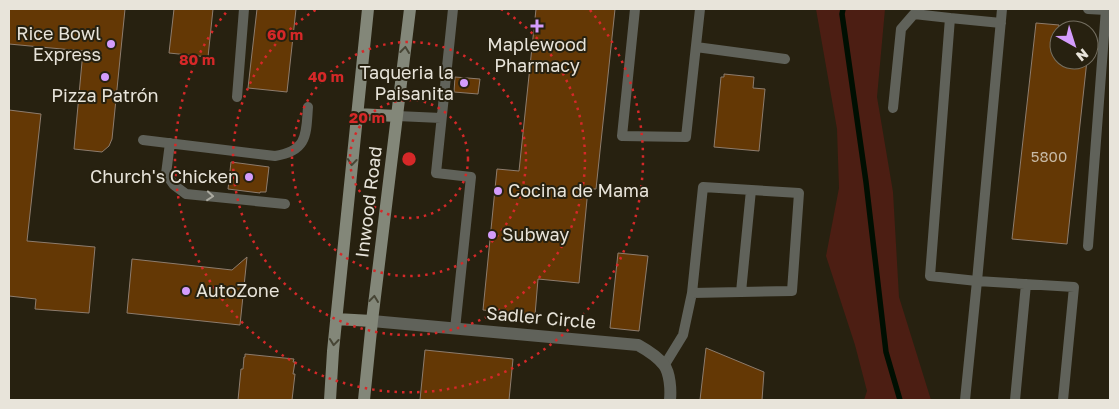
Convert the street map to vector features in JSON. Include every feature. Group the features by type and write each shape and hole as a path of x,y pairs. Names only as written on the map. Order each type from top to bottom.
{"main road":[{"name":"Inwood Road","path":"330,400 336,319 368,9"},
{"name":"Inwood Road","path":"364,400 410,9"},
{"path":"357,114 397,116"},
{"path":"336,319 372,321"}],"street":[{"name":"Sadler Circle","path":"372,321 638,345 651,353 664,366"},
{"path":"664,366 668,378 670,400"}],"lane":[{"path":"237,97 244,9"},
{"path":"453,9 436,173 471,177 455,329"},
{"path":"635,9 622,136 686,138 700,9"},
{"path":"965,400 1002,9"},
{"path":"1088,9 1106,9 1088,246"},
{"path":"893,108 901,29 914,14 1001,23"},
{"path":"950,18 930,276 1074,287 1063,400"},
{"path":"696,47 785,59"},
{"path":"143,140 275,156 285,154 300,144 306,136 308,107"},
{"path":"397,116 441,118"},
{"path":"170,143 166,174 174,185 186,194 285,204"},
{"path":"664,366 683,335 692,293 703,187 799,193 792,291 692,293"},
{"path":"741,292 751,190"},
{"path":"1014,400 1026,284"}],"shaded area":[{"path":"816,9 885,9 877,97 893,192 899,297 931,400 864,400 867,391 855,345 826,256 839,188 837,129"}],"building":[{"path":"9,9 125,9 112,139 109,146 102,152 74,149 83,51 9,44"},
{"path":"174,9 213,9 208,57 169,53"},
{"path":"257,9 296,9 287,92 248,88"},
{"path":"536,9 615,9 596,189 588,189 579,283 538,279 535,315 483,310 497,169 519,171"},
{"path":"1036,23 1049,24 1049,70 1086,70 1067,244 1012,239"},
{"path":"724,74 754,77 753,88 765,89 759,151 714,147 721,77 724,77"},
{"path":"455,77 480,79 478,94 454,92"},
{"path":"9,110 41,114 27,241 95,247 89,313 35,309 36,299 9,296"},
{"name":"Church's Chicken","path":"231,162 269,167 266,192 228,189"},
{"path":"618,253 648,256 639,331 610,328"},
{"name":"AutoZone","path":"247,257 240,325 127,313 132,259 232,270"},
{"path":"706,348 764,372 762,400 700,400"},
{"path":"425,350 513,359 509,400 420,400"},
{"path":"245,354 294,359 293,374 295,374 292,400 238,400 241,369 243,369"}],"waterway":[{"path":"843,9 842,14 866,182 886,352 900,400"}],"place":[{"name":"Maplewood Pharmacy","path":"537,26"},
{"name":"Rice Bowl Express","path":"111,44"},
{"name":"Pizza Patrón","path":"105,77"},
{"name":"Taqueria la Paisanita","path":"464,83"},
{"name":"Church's Chicken","path":"249,177"},
{"name":"Cocina de Mama","path":"498,191"},
{"name":"Subway","path":"492,235"},
{"name":"AutoZone","path":"186,291"}]}
